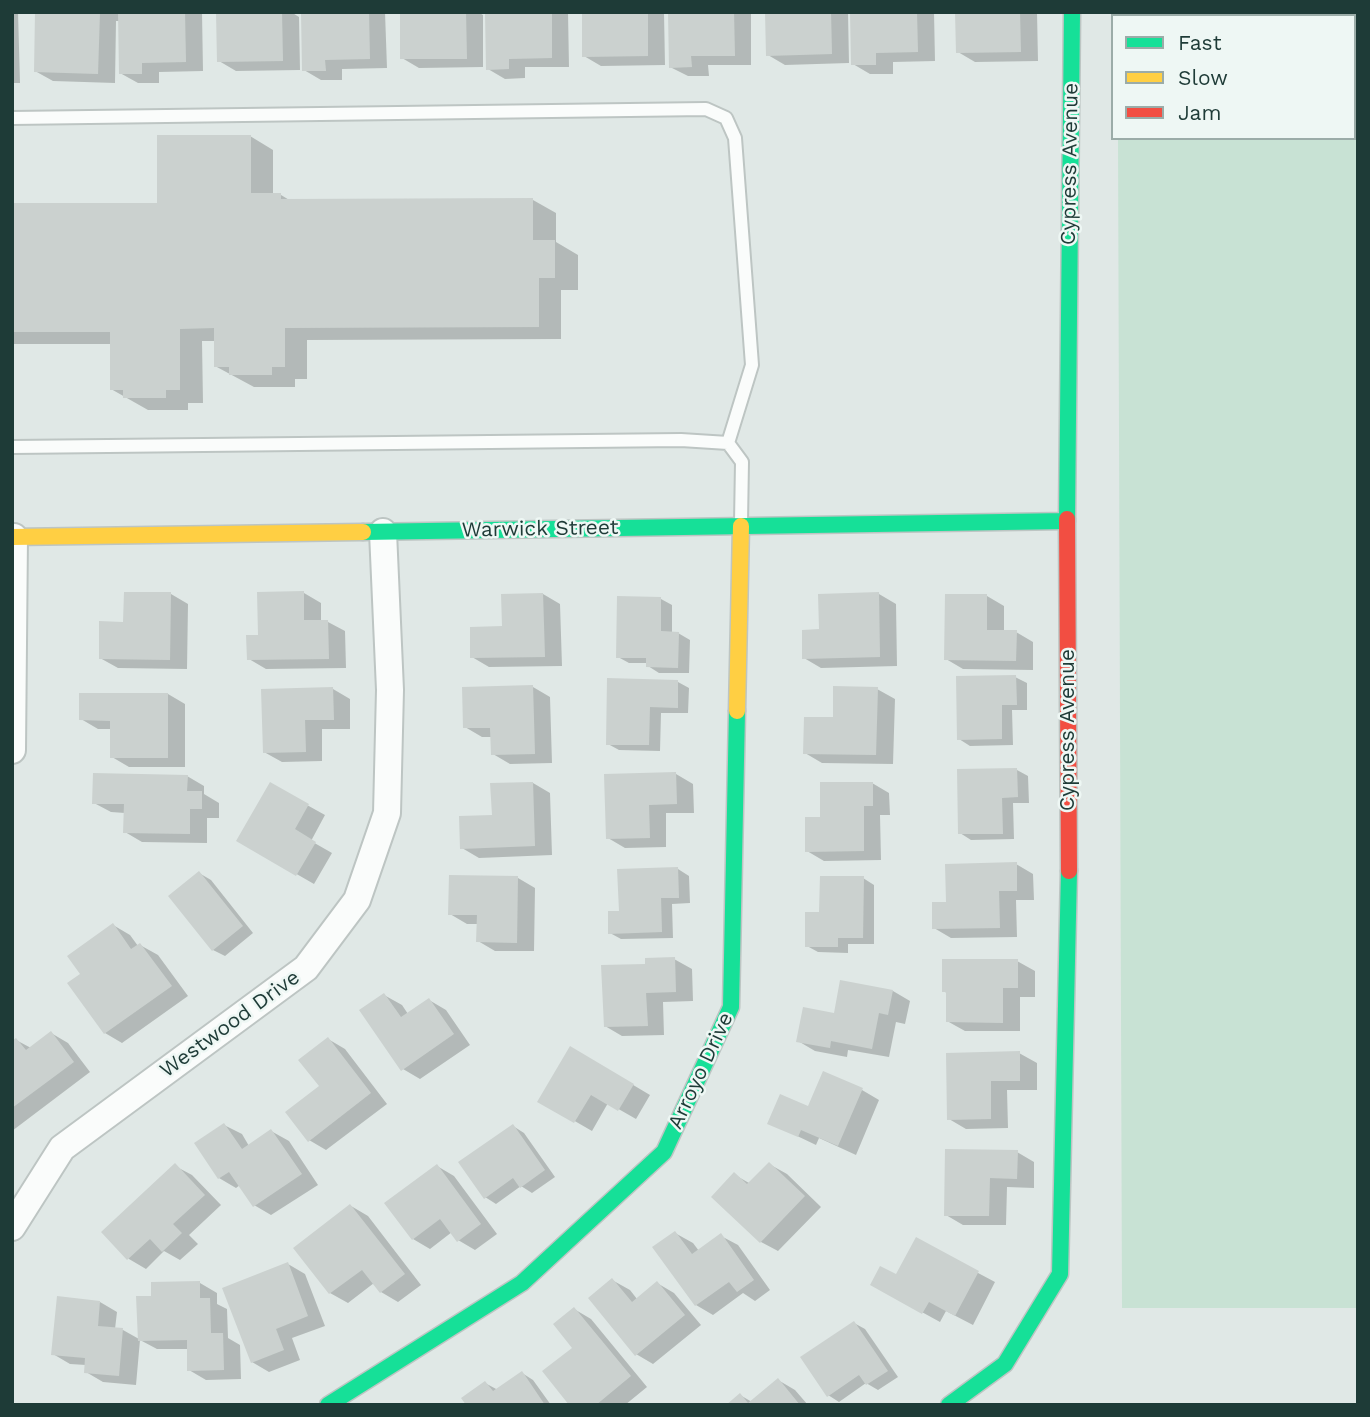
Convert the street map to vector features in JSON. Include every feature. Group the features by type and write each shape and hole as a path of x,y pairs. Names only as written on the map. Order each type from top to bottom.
{"street":[{"name":"Cypress Avenue","path":"949,1405 1005,1364 1059,1274 1069,855 1067,521 1072,12"},
{"name":"Warwick Street","path":"13,537 1067,521"},
{"name":"Arroyo Drive","path":"328,1405 522,1283 664,1152 731,1007 741,526"},
{"name":"Westwood Drive","path":"12,1227 62,1148 306,968 357,900 387,813 390,690 383,532"},
{"path":"12,750 13,537"}],"lane":[{"path":"12,118 706,108 726,118 735,138 752,365 728,443"},
{"path":"12,447 681,440 728,443 742,462 741,526"}],"green space":[{"path":"1358,12 1358,1308 1122,1308 1118,140 1356,140 1356,14 1117,14"}],"building":[{"path":"35,12 100,12 98,74 34,72"},
{"path":"118,12 185,12 186,62 142,63 142,74 119,74"},
{"path":"216,12 282,12 283,61 217,62"},
{"path":"301,12 369,12 370,59 325,60 326,71 302,71"},
{"path":"400,12 466,12 467,59 400,59"},
{"path":"485,12 552,12 552,58 509,59 509,69 486,70"},
{"path":"582,12 648,12 648,56 582,57"},
{"path":"668,12 734,12 735,56 691,56 692,67 669,68"},
{"path":"765,12 831,12 832,54 766,56"},
{"path":"850,12 917,12 918,52 876,53 876,65 851,65"},
{"path":"955,12 1020,12 1021,52 956,53"},
{"path":"157,135 251,135 251,193 281,193 281,199 533,198 533,240 555,240 555,278 539,278 539,327 285,328 285,367 272,367 272,375 229,375 229,367 214,367 214,328 180,329 180,390 166,390 166,398 123,398 123,390 110,390 110,332 12,332 12,203 157,203"},
{"path":"304,591 304,620 328,620 329,659 247,660 246,635 258,635 257,592"},
{"path":"124,592 171,592 170,660 99,659 99,621 123,622"},
{"path":"879,592 880,657 802,659 802,630 819,629 818,594"},
{"path":"543,593 545,657 470,658 470,627 502,626 501,594"},
{"path":"945,594 987,594 987,630 1017,630 1016,661 944,660"},
{"path":"617,596 661,597 661,631 679,632 678,668 646,667 646,658 616,658"},
{"path":"1016,675 1017,705 1002,705 1002,739 957,740 956,676"},
{"path":"607,678 678,680 678,708 650,707 649,745 606,745"},
{"path":"533,685 535,754 491,755 490,728 463,728 462,687"},
{"path":"833,686 878,687 876,755 803,754 804,717 833,717"},
{"path":"333,687 334,720 305,720 306,752 263,753 261,689"},
{"path":"79,693 168,693 168,758 110,758 110,721 79,720"},
{"path":"1017,768 1018,797 1002,798 1003,834 958,834 957,769"},
{"path":"676,772 677,804 649,805 650,838 606,839 604,774"},
{"path":"93,773 188,775 187,791 202,791 202,809 190,809 190,834 123,833 124,804 92,804"},
{"path":"270,782 309,804 295,829 316,842 296,876 236,841"},
{"path":"533,782 535,846 460,849 459,816 492,815 490,783"},
{"path":"820,782 873,782 873,806 864,806 864,851 805,852 805,817 820,817"},
{"path":"1017,862 1017,891 999,891 1000,928 932,929 932,902 946,902 945,864"},
{"path":"678,867 679,898 661,898 662,932 608,934 608,911 619,911 617,869"},
{"path":"199,871 243,926 212,951 168,896"},
{"path":"449,875 518,876 517,943 476,942 477,915 448,915"},
{"path":"820,876 864,876 863,938 838,938 838,947 805,947 805,912 819,912"},
{"path":"113,923 131,949 140,943 172,986 104,1034 67,983 80,974 67,956"},
{"path":"675,957 676,992 646,993 648,1026 604,1027 601,965 645,964 645,958"},
{"path":"942,959 1018,959 1018,988 1003,988 1003,1023 946,1022"},
{"path":"840,980 893,990 888,1015 879,1013 872,1049 831,1041 830,1048 796,1042 803,1007 834,1013"},
{"path":"384,993 401,1017 429,998 454,1034 401,1071 359,1010"},
{"path":"51,1031 74,1062 12,1108 12,1041 16,1038 26,1050"},
{"path":"328,1037 371,1093 308,1142 285,1112 319,1086 298,1060"},
{"path":"570,1046 634,1084 618,1111 591,1095 574,1123 537,1102"},
{"path":"1020,1051 1020,1081 991,1081 991,1119 947,1120 946,1053"},
{"path":"823,1071 863,1088 838,1146 801,1130 798,1137 767,1124 780,1094 808,1106"},
{"path":"224,1123 242,1149 271,1129 302,1174 253,1207 229,1172 218,1179 194,1143"},
{"path":"513,1124 545,1170 520,1188 513,1178 484,1199 458,1162"},
{"path":"945,1149 1018,1150 1017,1179 990,1178 989,1216 944,1216"},
{"path":"769,1162 805,1196 760,1243 711,1197 734,1172 747,1184"},
{"path":"175,1163 205,1195 173,1224 182,1233 162,1252 150,1239 127,1260 101,1232"},
{"path":"437,1164 481,1224 457,1242 440,1219 412,1240 384,1203"},
{"path":"350,1204 405,1274 380,1293 362,1270 329,1294 293,1248"},
{"path":"675,1231 692,1254 721,1233 754,1280 737,1292 729,1282 695,1306 652,1247"},
{"path":"916,1237 979,1271 955,1316 929,1302 922,1314 870,1285 880,1266 896,1274"},
{"path":"288,1262 308,1316 276,1329 284,1350 251,1363 222,1288"},
{"path":"612,1278 632,1302 657,1281 685,1315 635,1356 588,1298"},
{"path":"200,1281 200,1298 210,1298 211,1333 223,1333 224,1370 187,1371 187,1340 138,1341 136,1296 151,1296 151,1282"},
{"path":"57,1296 100,1301 98,1326 123,1328 119,1376 84,1373 85,1358 51,1355"},
{"path":"574,1307 631,1376 596,1405 569,1405 542,1371 572,1348 553,1324"},
{"path":"854,1321 888,1371 866,1385 859,1375 827,1397 800,1357"},
{"path":"522,1371 545,1405 466,1405 461,1398 485,1381 493,1391"},
{"path":"778,1378 800,1405 726,1405 740,1393 748,1403"}],"traffic: fast":[{"path":"1067,519 1072,12"},
{"path":"363,532 1067,521"},
{"path":"328,1405 522,1283 664,1152 731,1007 737,711"},
{"path":"949,1405 1005,1364 1060,1274 1069,871"}],"traffic: slow":[{"path":"737,711 741,526"},
{"path":"12,537 363,532"}],"traffic: jam":[{"path":"1067,519 1069,871"}]}
